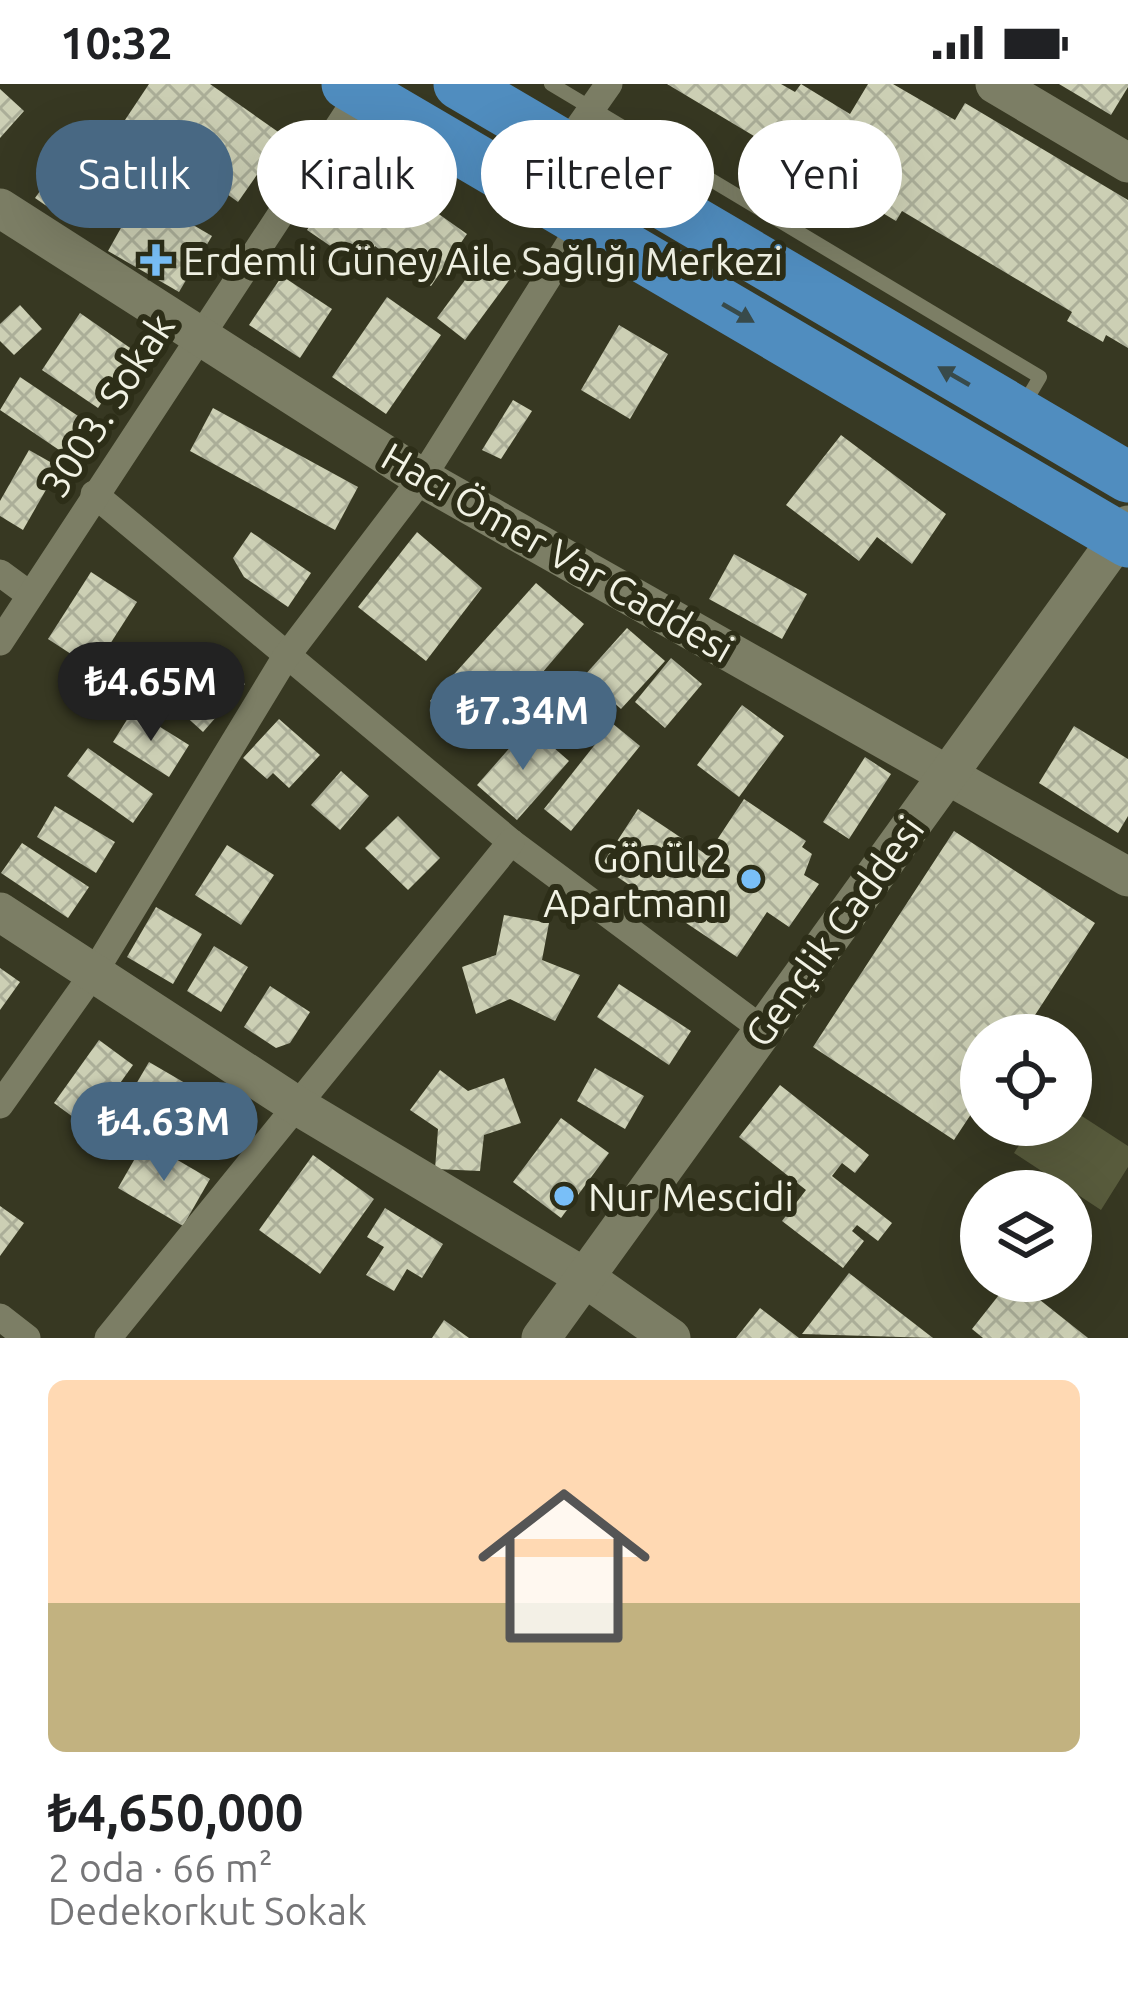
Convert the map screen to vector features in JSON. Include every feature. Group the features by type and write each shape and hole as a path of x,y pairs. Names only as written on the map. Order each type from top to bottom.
{"highway":[{"path":"459,84 556,120"},
{"path":"354,88 481,162"},
{"path":"714,209 824,274 1018,413 1128,477"},
{"path":"593,228 1125,534"}],"street":[{"path":"584,120 609,84"},
{"path":"995,84 1128,163"},
{"name":"3003. Sokak","path":"0,642 354,88"},
{"name":"Hacı Ömer Var Caddesi","path":"0,208 422,478 1128,877"},
{"path":"0,1105 94,971 285,658 422,478 579,228"},
{"path":"94,494 511,842 763,1029"},
{"name":"Gençlik Caddesi","path":"541,1338 1125,534"},
{"path":"0,573 29,595"},
{"path":"108,1338 511,842"},
{"path":"0,912 294,1106 584,1277 671,1338"},
{"path":"0,1317 28,1338"}],"lane":[{"path":"551,84 573,120"}],"green space":[{"path":"1092,1123 1128,1146 1128,1167 1101,1210 1092,1204 1092,1170 1040,1170 1014,1153 1018,1146 1092,1146"}],"building":[{"path":"149,84 210,84 261,120 257,120 257,175 238,202 233,198 233,120 125,120"},
{"path":"667,84 781,84 795,92 801,84 850,114 868,84 893,84 955,120 965,103 1128,200 1128,348 1106,335 1103,342 1067,321 1072,312 902,211 902,120 738,120 738,126"},
{"path":"1059,84 1128,84 1128,87 1111,115"},
{"path":"0,89 24,111 0,138"},
{"path":"457,227 467,234 431,286 375,246 361,267 307,230"},
{"path":"121,228 198,228 212,236 179,292 108,251"},
{"path":"488,249 516,271 465,340 437,318"},
{"path":"282,276 332,309 300,358 249,325"},
{"path":"387,297 441,335 386,414 332,377"},
{"path":"20,305 42,329 14,355 0,341 0,324"},
{"path":"80,313 136,352 98,408 42,370"},
{"path":"619,325 668,354 630,419 581,390"},
{"path":"20,377 90,424 68,456 0,410"},
{"path":"513,400 532,411 501,459 482,450"},
{"path":"213,408 358,487 335,530 190,451"},
{"path":"841,435 946,514 912,564 877,537 859,561 786,505"},
{"path":"29,450 59,467 23,530 0,516 0,501"},
{"path":"251,532 311,573 288,607 244,577 233,558"},
{"path":"417,532 482,588 426,661 358,607"},
{"path":"734,554 807,594 782,639 709,599"},
{"path":"91,572 137,602 94,669 48,639"},
{"path":"536,583 584,624 481,744 430,701"},
{"path":"627,628 665,661 621,709 584,676"},
{"path":"200,644 245,684 203,732 158,691"},
{"path":"671,658 702,684 665,728 635,702"},
{"path":"742,705 784,736 739,797 697,765"},
{"path":"133,710 189,745 169,777 113,742"},
{"path":"279,719 320,755 289,788 273,773 267,779 243,758"},
{"path":"612,723 640,746 571,831 544,809"},
{"path":"529,726 569,761 517,820 477,785"},
{"path":"1074,726 1128,759 1128,816 1118,833 1039,783"},
{"path":"88,748 153,794 133,823 67,776"},
{"path":"865,757 891,774 849,839 823,822"},
{"path":"341,771 369,796 340,830 311,805"},
{"name":"Gönül 2 Apartmanı","path":"744,799 806,841 802,847 812,854 804,875 819,884 789,927 767,912 737,957 601,866 638,809 707,855"},
{"path":"55,806 115,842 96,873 37,837"},
{"path":"398,816 440,858 408,890 365,848"},
{"path":"954,831 1095,923 1036,1014 960,1014 960,1131 954,1140 813,1047"},
{"path":"22,843 89,887 68,918 1,873"},
{"path":"227,845 274,875 241,925 195,895"},
{"path":"156,907 202,934 173,984 127,957"},
{"path":"504,915 549,923 542,960 580,975 555,1021 510,999 476,1014 462,967 496,955"},
{"path":"214,946 248,967 221,1012 187,991"},
{"path":"0,968 20,982 0,1010"},
{"path":"619,984 691,1031 669,1065 597,1017"},
{"path":"270,986 310,1012 290,1043 276,1048 244,1027"},
{"path":"99,1040 133,1065 88,1128 54,1103"},
{"path":"149,1062 233,1111 209,1152 125,1103"},
{"path":"595,1068 644,1096 625,1129 577,1101"},
{"path":"440,1070 468,1091 504,1078 521,1123 484,1135 480,1171 435,1169 438,1129 410,1110"},
{"path":"780,1085 869,1155 855,1173 842,1163 832,1176 892,1223 878,1241 857,1225 852,1231 864,1241 843,1268 782,1221 806,1190 739,1137"},
{"path":"561,1118 609,1153 561,1218 513,1182"},
{"path":"145,1141 210,1179 183,1226 118,1188"},
{"path":"313,1155 374,1199 320,1274 259,1230"},
{"path":"0,1206 24,1223 0,1256"},
{"path":"385,1208 443,1244 422,1278 407,1269 394,1291 366,1275 384,1247 367,1237"},
{"path":"849,1273 933,1338 802,1334"},
{"path":"993,1302 1043,1302 1088,1338 983,1338 972,1329"},
{"path":"760,1308 799,1338 736,1338"},
{"path":"444,1320 469,1338 432,1338"}],"place":[{"name":"Erdemli Güney Aile Sağlığı Merkezi","path":"156,260"},
{"name":"Gönül 2 Apartmanı","path":"751,879"},
{"name":"Nur Mescidi","path":"564,1196"}]}
